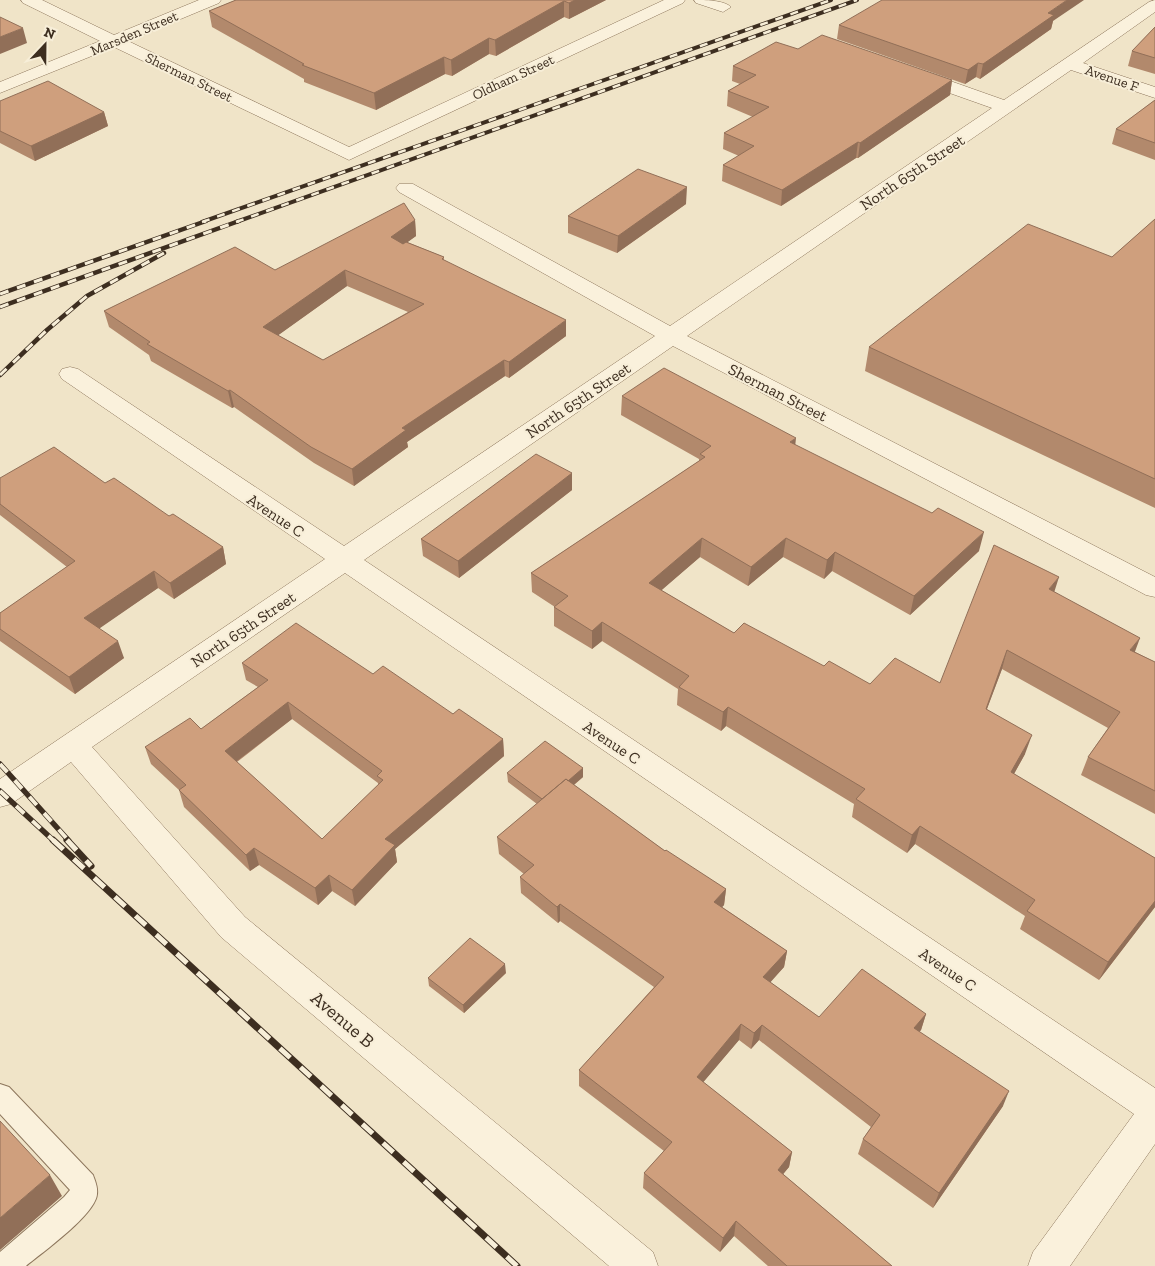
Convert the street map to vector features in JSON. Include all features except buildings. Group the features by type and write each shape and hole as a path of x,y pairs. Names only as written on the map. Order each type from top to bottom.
{"street":[{"name":"Sherman Street","path":"29,0 348,154"},
{"name":"Marsden Street","path":"0,88 213,0"},
{"name":"Oldham Street","path":"348,154 677,0"},
{"path":"702,0 723,8"},
{"name":"North 65th Street","path":"0,795 1155,5"},
{"name":"Avenue F","path":"1070,64 1155,93"},
{"path":"896,68 1006,107"},
{"name":"Sherman Street","path":"406,188 671,336 1155,588"},
{"name":"Avenue C","path":"70,374 343,561 1155,1108"},
{"name":"Avenue B","path":"72,746 233,927 639,1266"},
{"path":"1047,1266 1155,1114"}],"lane":[{"path":"0,1096 83,1184 84,1196 74,1207 5,1266"}],"railway":[{"path":"202,222 831,0"},
{"path":"236,222 857,0"},
{"path":"0,294 206,221"},
{"path":"0,307 239,221"},
{"path":"0,375 47,330 87,296 164,253"},
{"path":"0,764 69,841"},
{"path":"0,791 54,841"},
{"path":"53,840 517,1266"},
{"path":"67,840 91,866"}]}
